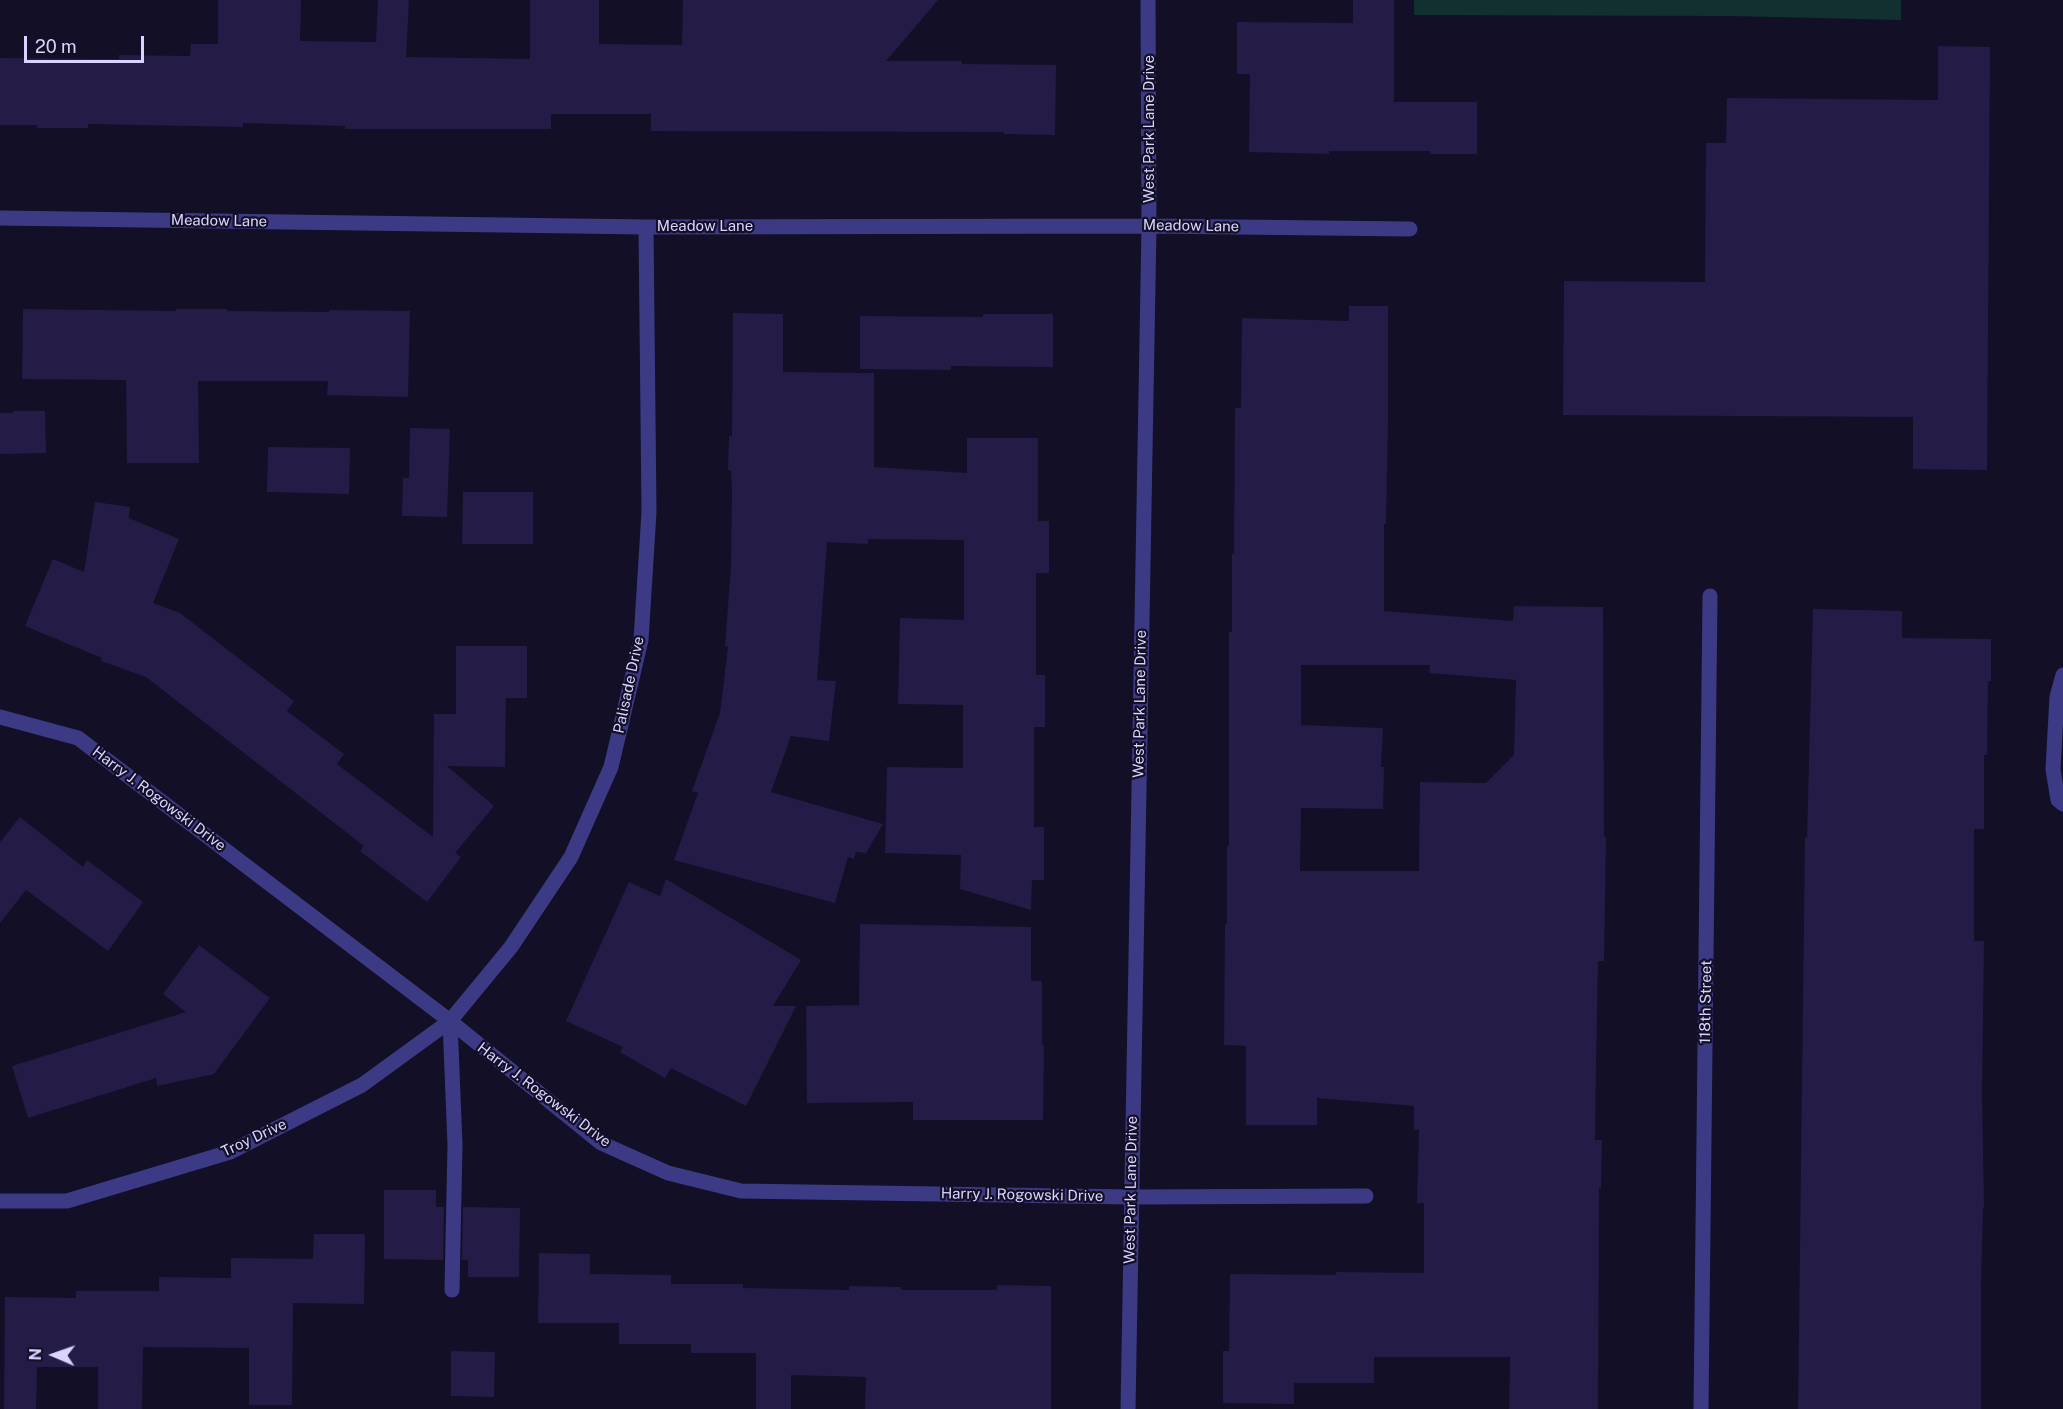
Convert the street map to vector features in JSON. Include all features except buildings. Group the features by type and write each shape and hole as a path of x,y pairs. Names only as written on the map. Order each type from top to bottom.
{"street":[{"name":"West Park Lane Drive","path":"1128,1409 1149,226 1148,0"},
{"name":"Meadow Lane","path":"0,218 646,226 1149,226 1410,229"},
{"name":"Palisade Drive","path":"450,1022 512,947 571,857 611,767 641,640 649,512 646,226"},
{"name":"118th Street","path":"1701,1409 1710,596"},
{"path":"2063,675 2057,697 2059,748 2053,769 2058,800 2063,804"},
{"name":"Harry J. Rogowski Drive","path":"0,717 78,738 450,1022 601,1143 668,1173 741,1191 1131,1197 1366,1196"},
{"name":"Troy Drive","path":"0,1201 67,1201 230,1152 362,1085 450,1022"},
{"path":"450,1022 455,1144 452,1290"}],"green space":[{"path":"1414,0 1901,0 1901,20 1730,16 1414,15"}]}
